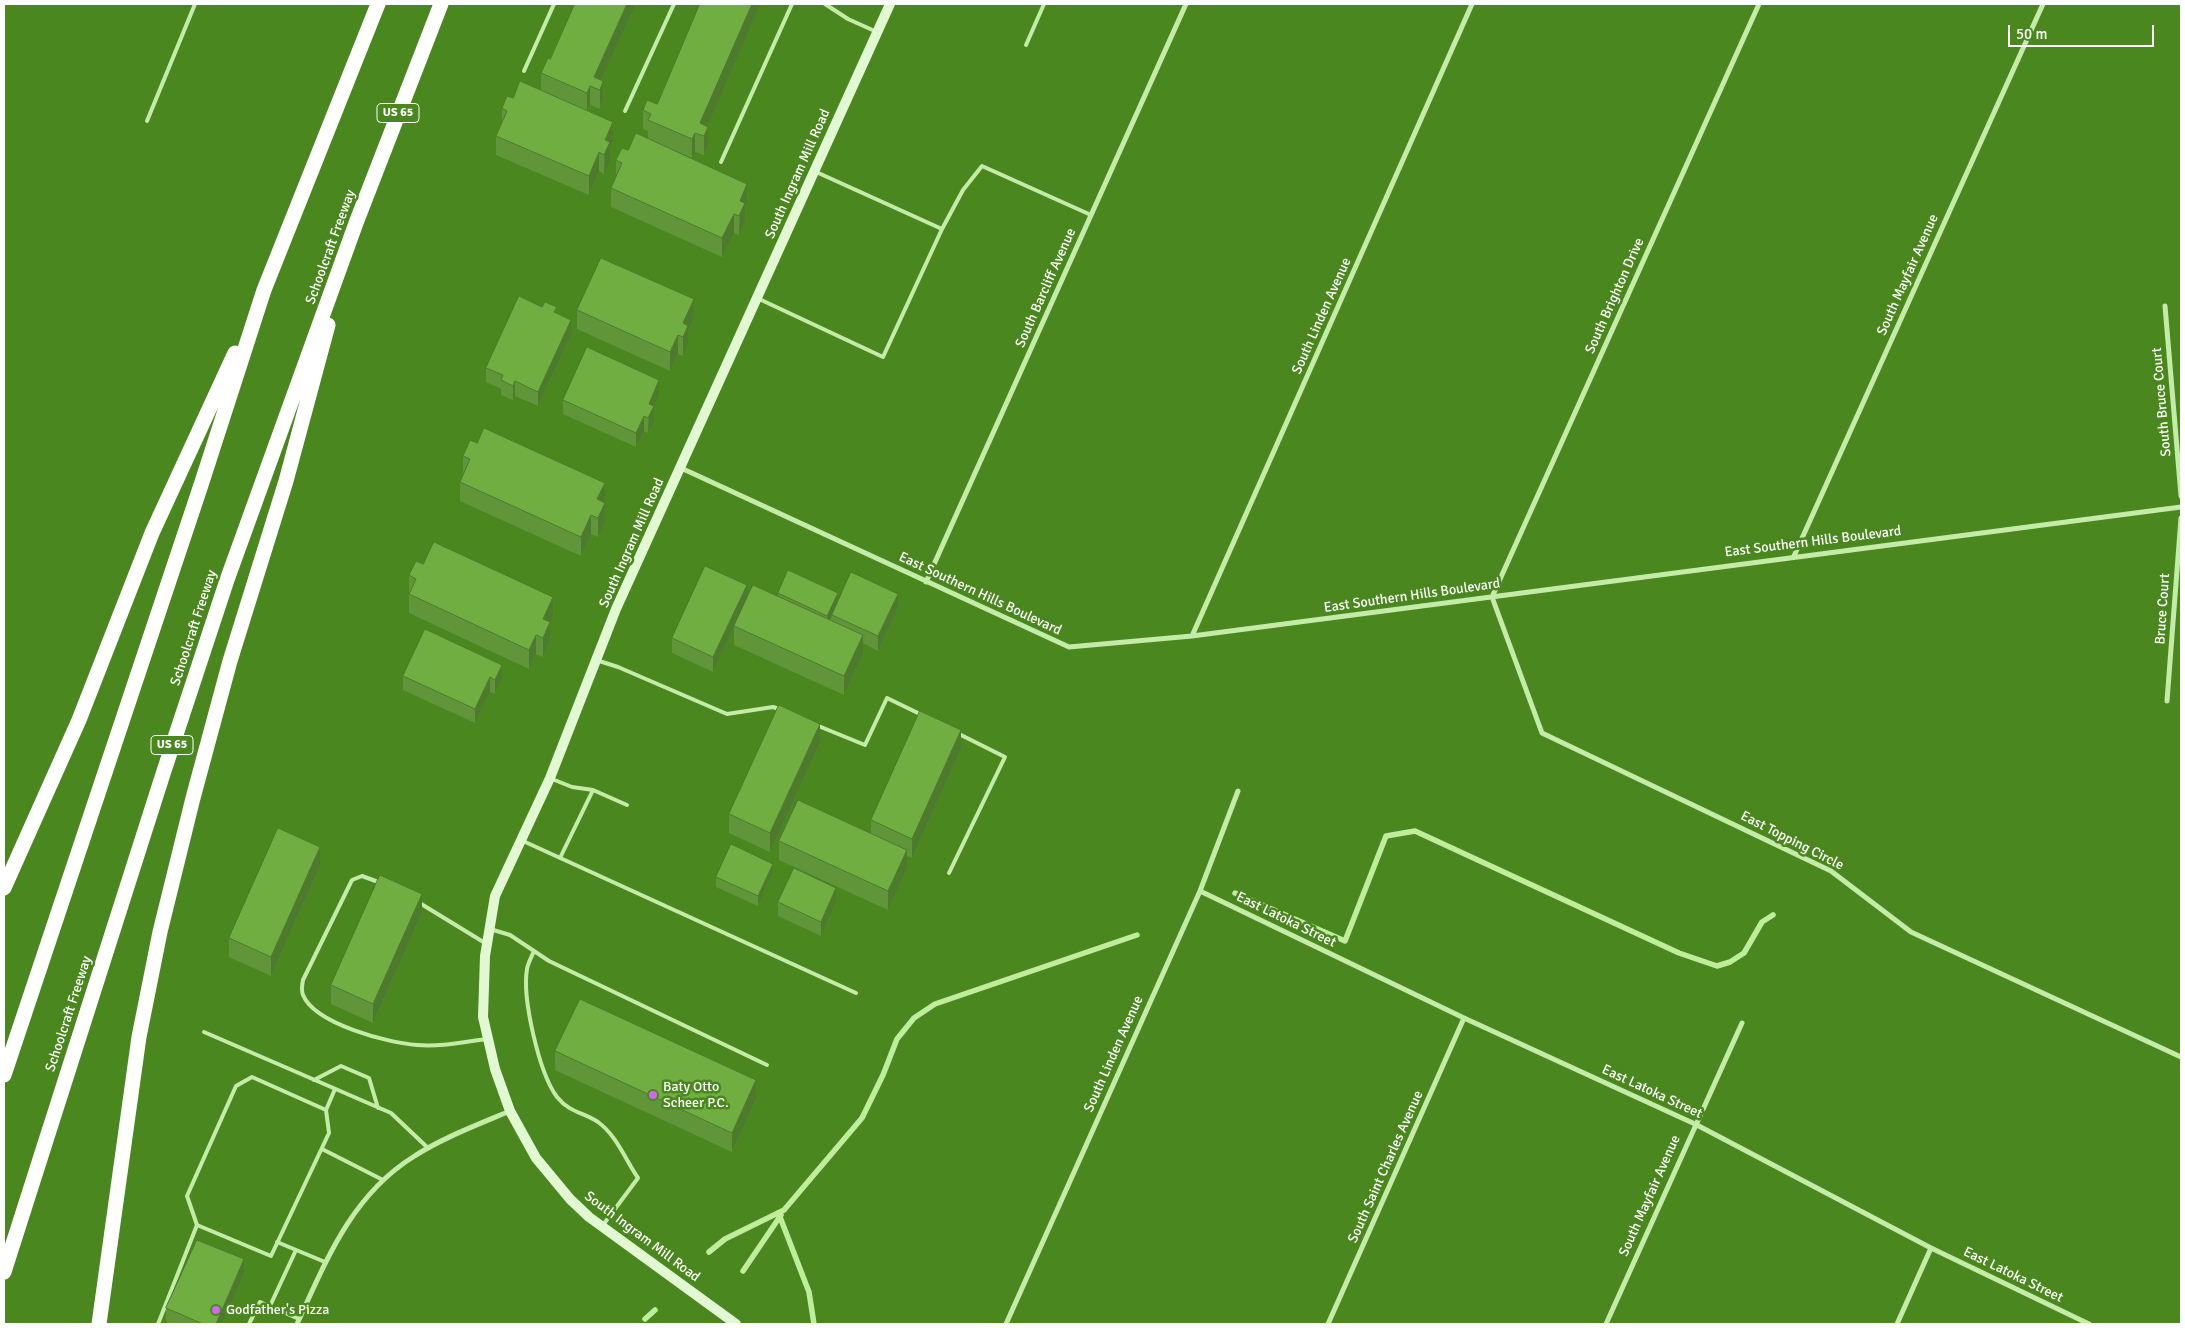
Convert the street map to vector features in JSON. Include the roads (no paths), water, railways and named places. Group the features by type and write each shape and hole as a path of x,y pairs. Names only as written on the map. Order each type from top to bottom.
{"highway":[{"path":"4,888 79,720 152,533 264,290 378,4"},
{"name":"Schoolcraft Freeway","path":"4,1272 224,589 356,223 441,4"},
{"path":"99,1324 140,1037 160,932 193,798 230,661 286,481 356,223"},
{"path":"4,1075 195,504 264,290"}],"street":[{"name":"South Ingram Mill Road","path":"736,1324 602,1226 570,1199 536,1158 510,1111 495,1069 488,1039 483,1017 487,945 495,896 550,778 616,609 890,4"},
{"name":"South Barcliff Avenue","path":"926,582 1186,4"},
{"name":"South Linden Avenue","path":"1192,636 1472,4"},
{"name":"South Brighton Drive","path":"1492,597 1759,4"},
{"name":"South Mayfair Avenue","path":"1794,556 2043,4"},
{"name":"South Bruce Court","path":"2165,306 2181,496"},
{"name":"East Southern Hills Boulevard","path":"680,468 1069,647 1192,636 2181,506"},
{"name":"Bruce Court","path":"2167,702 2181,518"},
{"name":"East Topping Circle","path":"1492,597 1542,733 1831,871 1911,932 2181,1057"},
{"name":"South Linden Avenue","path":"1006,1324 1200,891 1238,791"},
{"name":"East Latoka Street","path":"1200,891 1464,1018 1695,1124 1931,1248 2089,1324"},
{"name":"South Saint Charles Avenue","path":"1328,1324 1464,1018"},
{"name":"South Mayfair Avenue","path":"1606,1324 1742,1022"},
{"path":"298,1322 325,1262 351,1217 383,1180 412,1157 428,1148 510,1111"},
{"path":"1898,1324 1931,1248"}],"lane":[{"path":"147,121 195,4"},
{"path":"524,71 554,4"},
{"path":"625,111 674,4"},
{"path":"721,162 792,4"},
{"path":"825,4 848,19 877,32"},
{"path":"1026,45 1044,4"},
{"path":"757,298 883,358 942,230 963,190 982,166 1091,215"},
{"path":"814,171 942,230"},
{"path":"596,660 618,667 727,714 773,707 792,714"},
{"path":"810,722 865,745 887,698 930,719"},
{"path":"949,873 1005,757 955,732"},
{"path":"550,778 572,787 593,790 627,805"},
{"path":"560,858 593,790"},
{"path":"522,841 856,993"},
{"path":"385,885 362,876 352,880 303,980 303,995 307,1001 328,1018 367,1034 397,1042 435,1046 488,1039"},
{"path":"410,898 487,945"},
{"path":"490,928 510,935 550,961 767,1065"},
{"path":"534,951 527,968 530,1014 538,1052 549,1082 556,1096 568,1108 598,1122 617,1142 638,1178 602,1226"},
{"path":"204,1032 391,1113 428,1148"},
{"path":"314,1080 341,1066 369,1078 378,1108"},
{"path":"158,1324 197,1225 187,1196 236,1086 252,1077 326,1110"},
{"path":"197,1225 271,1256 329,1133 326,1110 335,1089"},
{"path":"322,1149 383,1180"},
{"path":"277,1242 325,1262"},
{"path":"270,1306 296,1250"},
{"path":"249,1324 260,1302 298,1322"}],"waterway":[{"path":"1235,893 1345,941 1386,836 1415,831 1679,953 1717,966 1730,962 1744,953 1762,922 1773,915"},
{"path":"709,1252 725,1239 784,1210 862,1118 883,1075 897,1039 914,1018 935,1004 1137,935"},
{"path":"743,1271 781,1215"},
{"path":"780,1217 809,1292 814,1324"},
{"path":"645,1319 655,1310"}],"place":[{"name":"Baty Otto Scheer P.C.","path":"653,1095"},
{"name":"Godfather's Pizza","path":"216,1310"}]}
